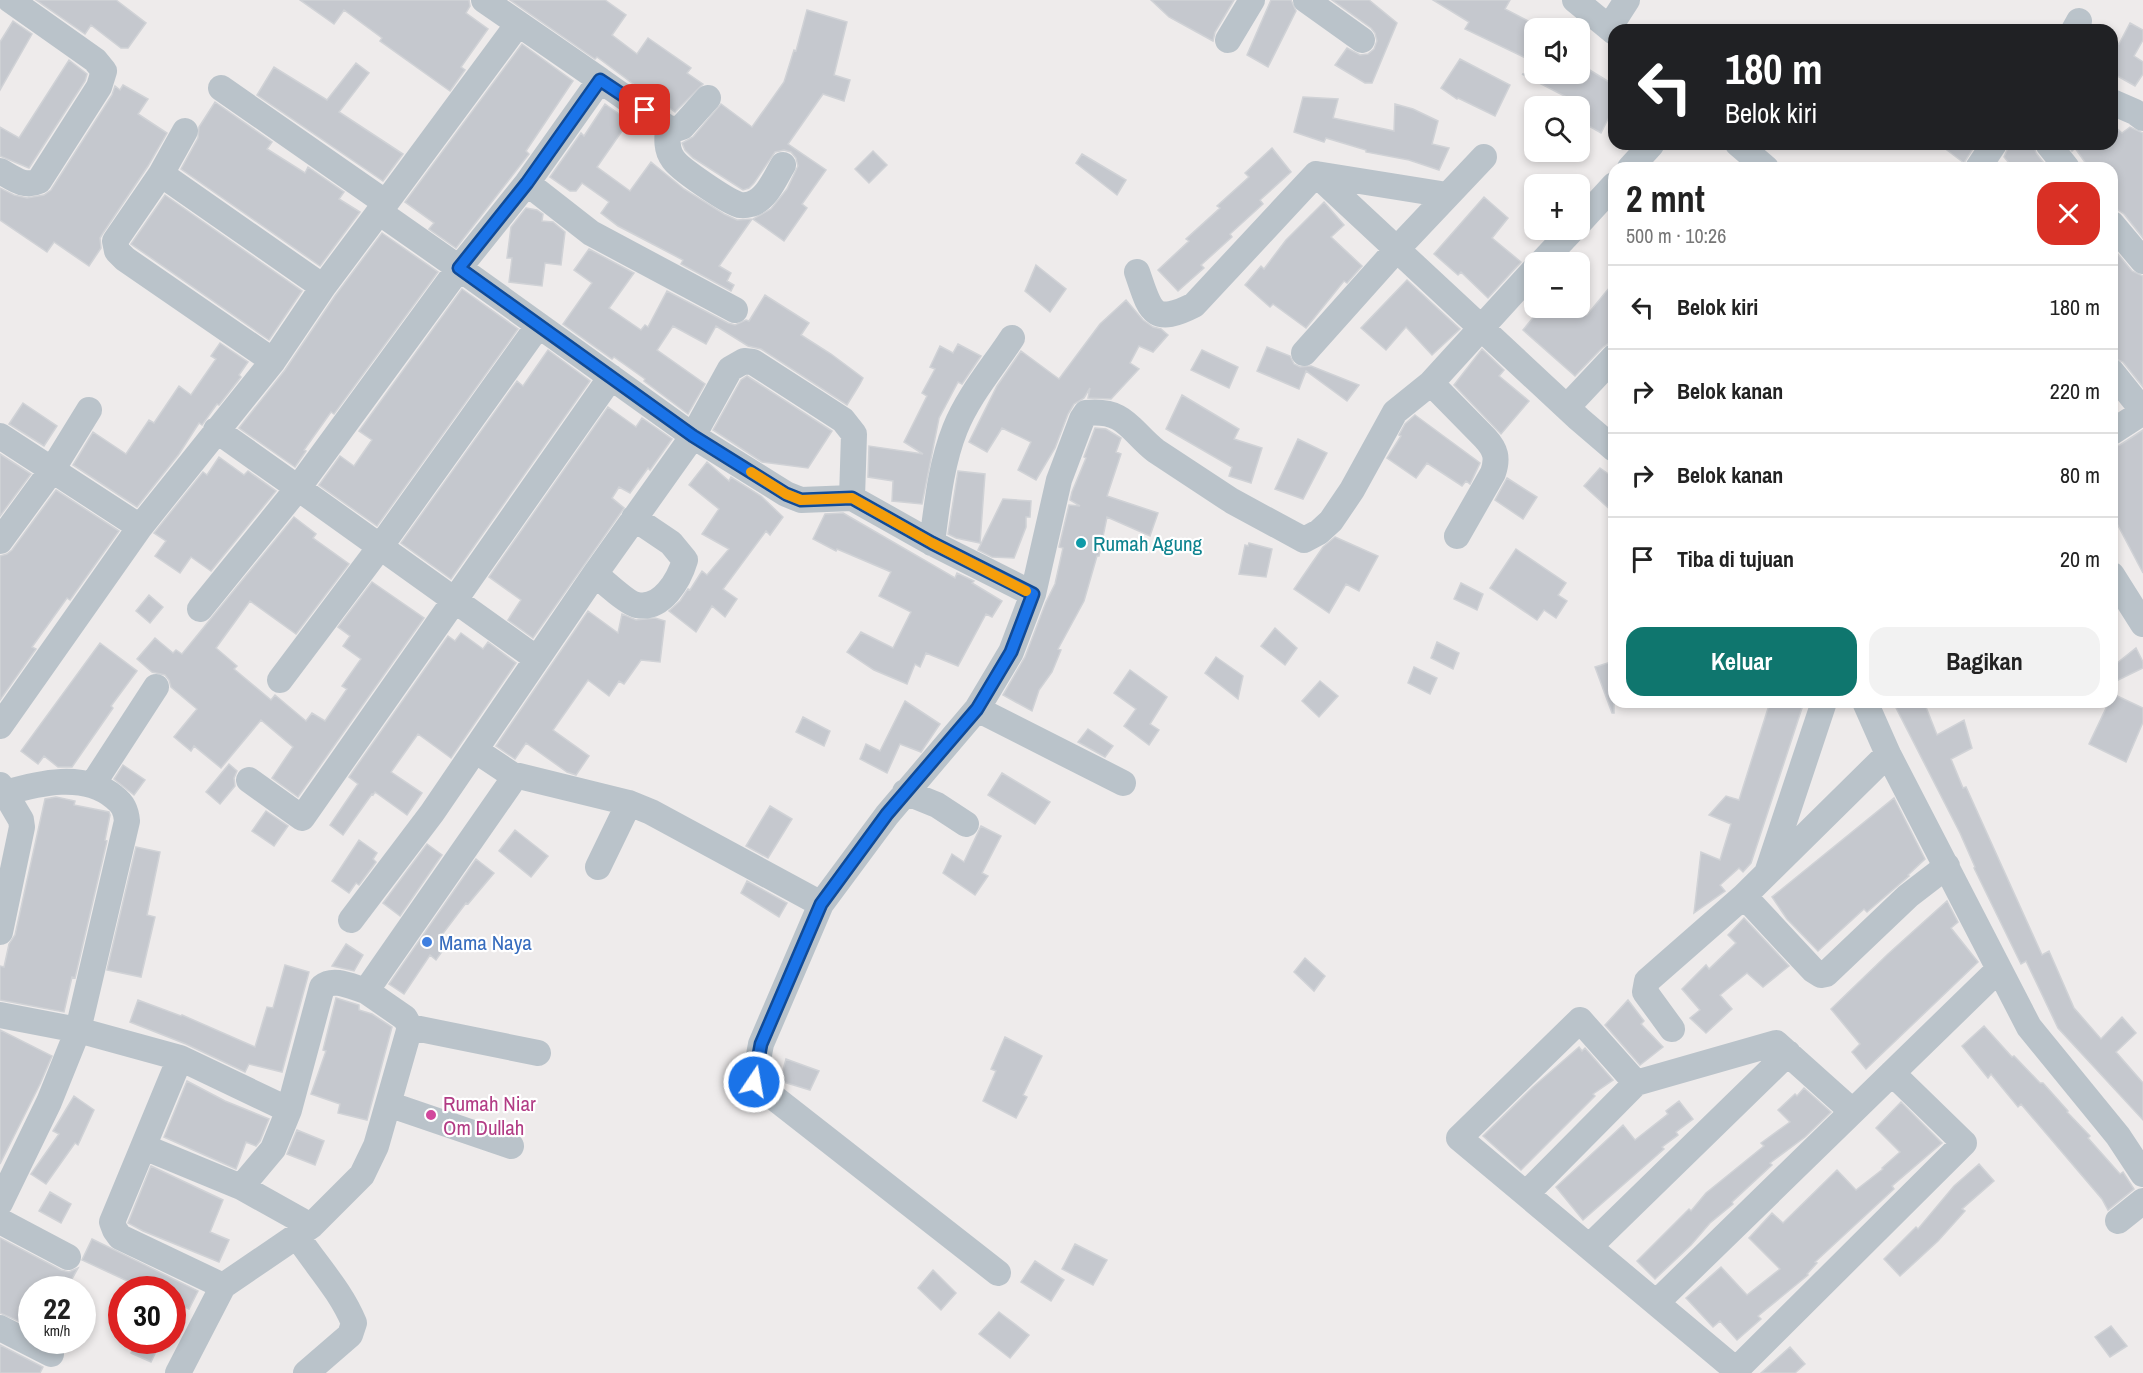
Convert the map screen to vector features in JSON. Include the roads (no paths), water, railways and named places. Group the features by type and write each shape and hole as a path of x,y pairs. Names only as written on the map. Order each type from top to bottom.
{"street":[{"path":"0,9 8,0 95,60 104,71 99,87 39,181 30,185 23,184 0,171"},
{"path":"484,0 668,128 682,128 708,98"},
{"path":"1228,40 1252,0"},
{"path":"1306,0 1362,40"},
{"path":"1575,0 1608,28"},
{"path":"1614,24 1628,0"},
{"path":"0,726 140,526 273,361 323,287 518,24"},
{"path":"200,609 298,488 459,268 527,183 600,80"},
{"path":"221,88 538,326 693,436 786,494 801,500 852,498 932,543 1033,594"},
{"path":"2118,105 2143,118"},
{"path":"668,128 669,151 683,170 739,205 750,204 765,194 783,165"},
{"path":"185,132 161,174 115,241 117,251 125,259 273,361"},
{"path":"1635,162 1646,150"},
{"path":"1745,150 1759,162"},
{"path":"2053,150 2062,162"},
{"path":"1304,353 1397,249 1484,157"},
{"path":"161,174 323,287"},
{"path":"1316,174 1447,195"},
{"path":"1316,174 1480,328 1608,444"},
{"path":"1137,272 1149,304 1156,313 1165,316 1176,315 1194,305 1316,174"},
{"path":"527,183 591,233 735,310"},
{"path":"1590,211 1608,192"},
{"path":"2118,231 2143,261"},
{"path":"1551,252 1563,240"},
{"path":"998,1273 754,1082 761,1044 821,904 906,792 977,709 1011,652 1033,594 1059,480 1071,443 1086,413 1105,413 1130,424 1147,445 1156,451 1232,501 1304,540 1319,532 1341,506 1395,412 1431,383 1524,281"},
{"path":"280,680 380,547 538,326"},
{"path":"932,543 940,490 956,428 975,393 1012,338"},
{"path":"351,920 432,813 595,574 693,436 730,369 744,361 753,362 843,420 854,434 852,498"},
{"path":"1573,413 1608,365"},
{"path":"249,780 302,818 611,377"},
{"path":"2118,380 2143,411 2118,428"},
{"path":"1431,383 1493,447 1496,454 1496,463 1492,473 1457,536"},
{"path":"1573,413 1608,387"},
{"path":"0,541 52,470 90,410"},
{"path":"216,430 537,659"},
{"path":"0,436 140,526"},
{"path":"595,574 635,605 651,605 667,594 681,573 685,560 671,543 634,518"},
{"path":"2118,584 2143,624"},
{"path":"93,784 156,687"},
{"path":"1766,875 1822,708"},
{"path":"1868,708 1888,754 2025,1020 2038,1040 2118,1136 2143,1174"},
{"path":"977,709 1124,783"},
{"path":"475,750 512,774 628,803 674,823 821,904"},
{"path":"1672,1029 1646,995 1647,981 1744,896 1888,754"},
{"path":"366,991 502,797 510,784 512,774"},
{"path":"0,932 22,827 21,820 2,789 49,783 93,784 119,802 126,809 126,821 78,1030 49,1102 0,1203"},
{"path":"906,792 937,805 966,824"},
{"path":"598,867 628,803"},
{"path":"1744,896 1813,970 1821,975 1826,974 1908,896 1947,866"},
{"path":"1656,1303 1999,969"},
{"path":"178,1373 223,1286 304,1231 362,1175 376,1146 410,1027 405,1018 366,991 333,982 322,987 289,1110 273,1149 241,1187"},
{"path":"0,1015 78,1030 180,1058 289,1110"},
{"path":"1636,1083 1580,1020 1459,1138 1736,1370 1964,1143 1892,1072"},
{"path":"410,1027 538,1053"},
{"path":"1526,1194 1636,1083 1776,1042 1852,1111"},
{"path":"1589,1247 1788,1053"},
{"path":"180,1058 112,1222 120,1237 223,1286"},
{"path":"388,1104 511,1146"},
{"path":"144,1147 241,1187 304,1231 354,1323 350,1335 306,1373"},
{"path":"2118,1221 2143,1201"},
{"path":"0,1221 68,1257"},
{"path":"0,1328 18,1337"}],"place":[{"name":"Rumah Agung","path":"1081,543"},
{"name":"Mama Naya","path":"427,942"},
{"name":"Rumah Niar Om Dullah","path":"431,1115"}]}
